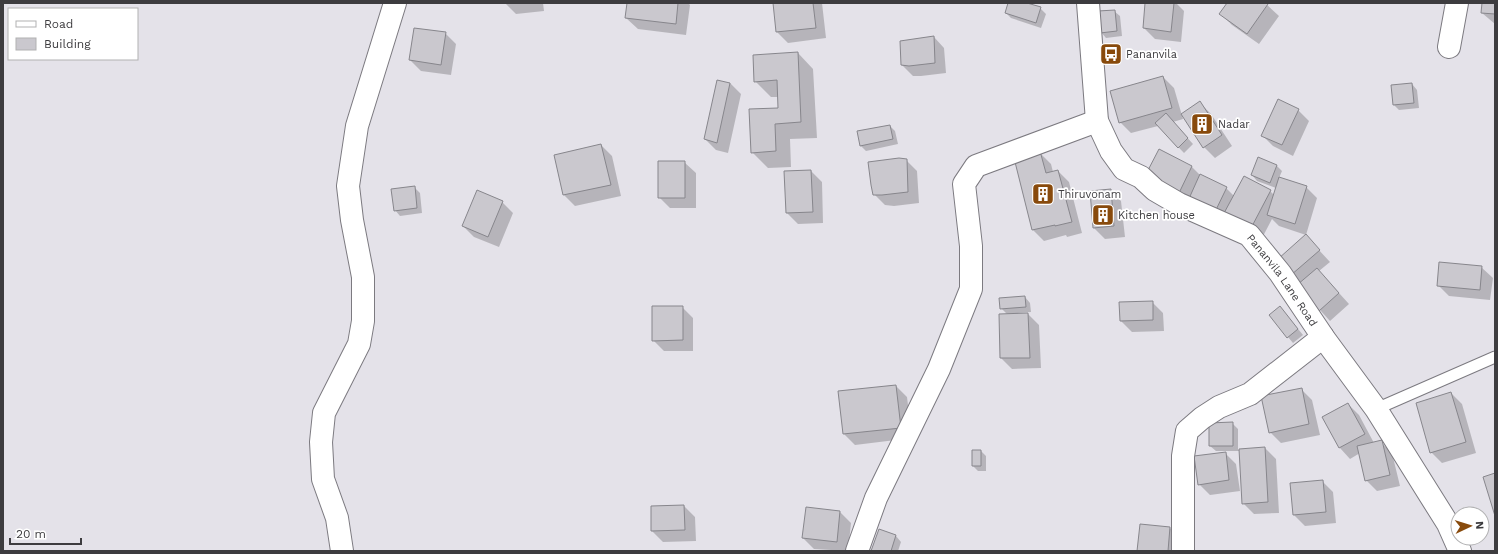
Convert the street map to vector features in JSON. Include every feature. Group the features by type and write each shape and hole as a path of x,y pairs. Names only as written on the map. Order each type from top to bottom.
{"street":[{"path":"342,551 337,518 323,479 320,442 324,413 359,344 363,321 363,277 352,220 348,186 357,126 396,3"},
{"name":"Pananvila Lane Road","path":"1088,3 1097,121 1111,151 1124,169 1141,177 1155,190 1179,204 1249,235 1280,273 1323,337 1376,409 1448,524 1460,551"},
{"path":"1449,47 1457,3"},
{"path":"857,551 876,498 939,369 971,289 972,246 964,184 976,166 1097,121"},
{"path":"1183,551 1183,456 1187,431 1219,406 1250,394 1323,337"}],"lane":[{"path":"1376,409 1495,357"}],"building":[{"path":"627,3 678,3 676,24 625,18"},
{"path":"773,3 813,3 816,28 776,32"},
{"path":"1008,3 1027,3 1041,7 1036,23 1005,13"},
{"path":"1145,3 1174,3 1171,32 1143,28"},
{"path":"1227,3 1268,4 1247,34 1219,14"},
{"path":"1482,3 1495,3 1495,14 1481,13"},
{"path":"1115,10 1117,31 1100,33 1098,11"},
{"path":"414,28 446,32 441,65 409,60"},
{"path":"934,36 935,63 909,66 901,65 900,41"},
{"path":"798,52 801,122 775,124 776,151 751,153 749,109 778,108 777,80 754,82 753,55"},
{"path":"1163,76 1172,108 1119,123 1110,91"},
{"path":"717,80 730,83 717,143 704,139"},
{"path":"1412,83 1414,103 1393,105 1391,85"},
{"path":"1278,99 1299,109 1282,145 1261,136"},
{"name":"Nadar","path":"1200,101 1222,135 1203,148 1181,114"},
{"path":"1166,113 1188,138 1178,148 1155,123"},
{"path":"890,125 893,139 860,146 857,131"},
{"path":"601,144 611,185 563,195 554,155"},
{"path":"1159,149 1192,166 1179,193 1145,176"},
{"name":"Thiruvonam","path":"1040,151 1046,173 1058,170 1072,222 1032,230 1014,158"},
{"path":"1258,157 1277,165 1270,183 1251,175"},
{"path":"899,158 907,159 908,192 873,195 868,162"},
{"path":"658,161 685,161 685,198 658,198"},
{"path":"811,170 813,212 786,213 784,171"},
{"path":"1200,174 1227,187 1213,216 1187,203"},
{"path":"1244,176 1271,190 1250,230 1223,215"},
{"path":"1279,177 1307,186 1295,224 1267,215"},
{"path":"415,186 417,208 394,211 391,189"},
{"name":"Kitchen house","path":"1111,189 1114,226 1093,228 1090,191"},
{"path":"477,190 503,201 488,237 462,226"},
{"path":"1306,234 1320,250 1291,275 1278,259"},
{"path":"1439,262 1482,266 1480,290 1437,286"},
{"path":"1317,268 1339,293 1319,311 1297,285"},
{"path":"1025,296 1026,307 1000,309 999,298"},
{"path":"1153,301 1153,320 1120,321 1119,302"},
{"path":"652,306 683,306 683,340 652,341"},
{"path":"1280,306 1298,329 1287,338 1269,315"},
{"path":"1028,313 1030,358 1000,358 999,314"},
{"path":"896,385 901,428 843,434 838,391"},
{"path":"1302,388 1309,424 1269,433 1261,396"},
{"path":"1451,392 1466,442 1430,453 1416,403"},
{"path":"1348,403 1365,434 1339,448 1322,417"},
{"path":"1233,422 1233,446 1209,446 1209,423"},
{"path":"1382,440 1390,475 1365,481 1357,446"},
{"path":"1265,447 1268,502 1242,504 1239,449"},
{"path":"972,450 981,450 981,466 972,466"},
{"path":"1226,452 1229,480 1198,485 1194,456"},
{"path":"1495,473 1495,516 1483,477"},
{"path":"1323,480 1326,512 1293,515 1290,483"},
{"path":"684,505 685,530 651,531 651,506"},
{"path":"806,507 840,511 837,542 802,538"},
{"path":"1140,524 1170,527 1168,551 1137,551"},
{"path":"879,529 896,535 891,551 871,551"}],"place":[{"name":"Pananvila","path":"1111,54"},
{"name":"Nadar","path":"1202,124"},
{"name":"Thiruvonam","path":"1043,194"},
{"name":"Kitchen house","path":"1103,215"}]}
